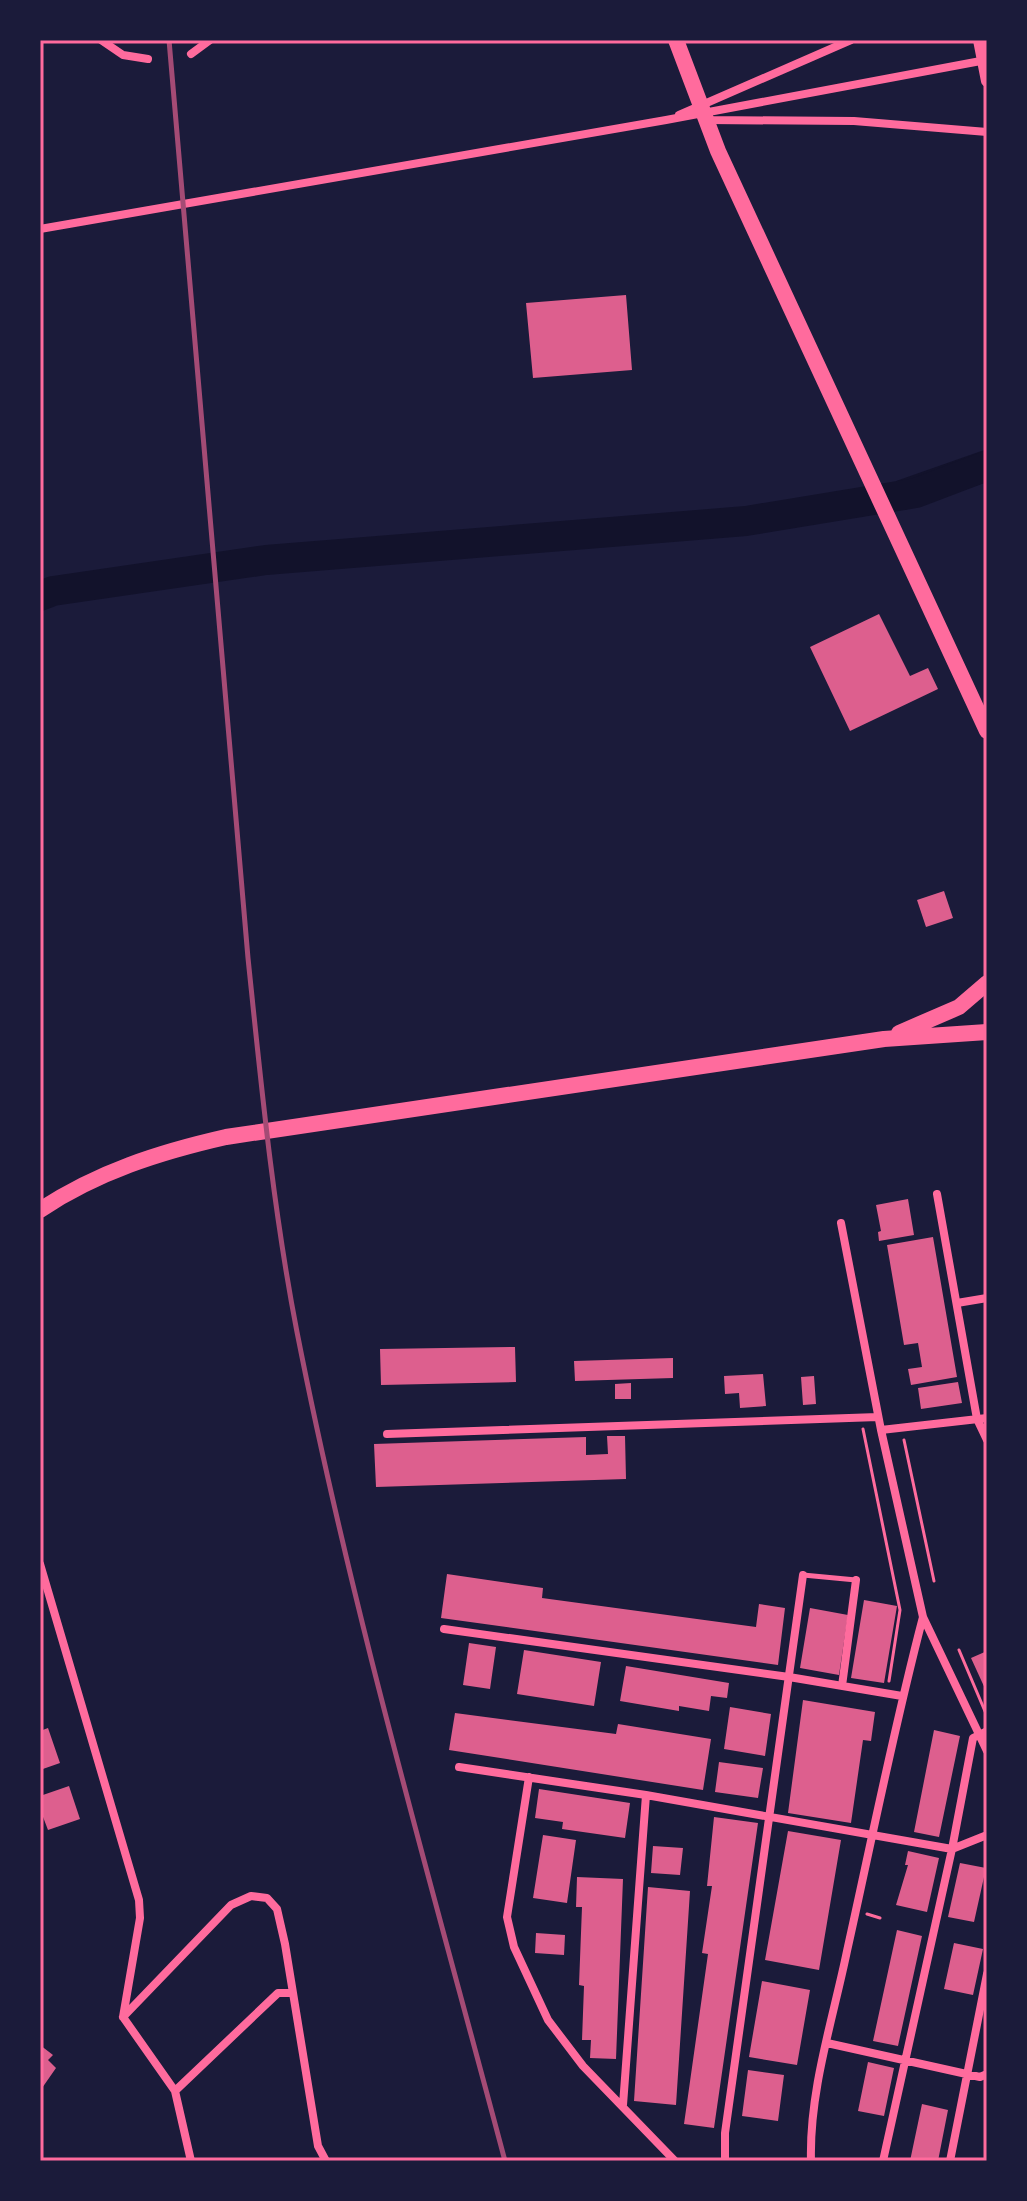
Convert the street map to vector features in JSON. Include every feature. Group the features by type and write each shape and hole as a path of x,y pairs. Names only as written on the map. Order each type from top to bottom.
{"main road":[{"path":"676,40 718,151 987,731"},
{"path":"884,1039 959,1007 987,983"},
{"path":"40,1210 118,1168 172,1149 226,1137 884,1039 987,1032"}],"street":[{"path":"101,40 123,55 148,59"},
{"path":"191,54 210,40"},
{"path":"666,120 851,40"},
{"path":"979,40 987,81"},
{"path":"40,229 666,120 987,60"},
{"path":"666,120 854,121 987,132"},
{"path":"937,1194 987,1440"},
{"path":"841,1223 878,1417 923,1617 983,1733 987,1751"},
{"path":"957,1303 987,1298"},
{"path":"387,1434 878,1417"},
{"path":"881,1430 982,1419"},
{"path":"40,1564 139,1900 140,1918 123,2017 175,2091 191,2161"},
{"path":"725,2161 725,2133 803,1575"},
{"path":"842,1686 856,1580"},
{"path":"811,2161 810,2127 827,2043 902,1696 923,1617"},
{"path":"444,1629 789,1677 902,1696"},
{"path":"883,2161 952,1849 973,1738 983,1733"},
{"path":"459,1767 646,1795 952,1849 987,1835"},
{"path":"529,1777 507,1917 514,1947 548,2020 583,2066 675,2161"},
{"path":"623,2106 646,1795"},
{"path":"123,2017 231,1905 251,1896 267,1898 277,1909 318,2146 326,2161"},
{"path":"950,2161 987,1974"},
{"path":"175,2091 278,1993 293,1993"},
{"path":"827,2043 980,2077 987,2074"}],"lane":[{"path":"803,1575 856,1580"}],"path":[{"path":"861,1418 900,1610 888,1694"},
{"path":"902,1428 934,1581"},
{"path":"959,1650 987,1716"}],"shaded area":[{"path":"987,449 987,482 905,510 896,481"}],"building":[{"path":"626,295 632,370 533,378 526,303"},
{"path":"879,614 910,676 928,668 938,689 850,731 810,647"},
{"path":"944,891 953,918 926,927 917,900"},
{"path":"908,1199 914,1235 879,1241 878,1232 881,1231 876,1205"},
{"path":"933,1237 957,1377 911,1385 908,1369 922,1367 918,1343 904,1345 887,1245"},
{"path":"515,1347 516,1382 381,1385 380,1349"},
{"path":"673,1358 673,1378 575,1381 574,1361"},
{"path":"763,1374 766,1406 740,1408 739,1393 725,1394 724,1376"},
{"path":"814,1376 816,1404 803,1405 801,1377"},
{"path":"958,1382 962,1403 921,1409 918,1388"},
{"path":"631,1383 631,1399 615,1399 615,1384"},
{"path":"607,1436 625,1436 626,1479 376,1487 374,1444 586,1437 586,1455 608,1454"},
{"path":"447,1574 543,1588 542,1598 756,1627 759,1604 785,1608 778,1665 441,1618"},
{"path":"864,1600 897,1606 884,1683 851,1678"},
{"path":"810,1608 848,1615 839,1675 800,1668"},
{"path":"469,1643 496,1647 490,1689 463,1685"},
{"path":"524,1650 601,1662 594,1706 517,1694"},
{"path":"987,1651 987,1693 971,1658"},
{"path":"626,1666 729,1683 727,1698 711,1696 709,1711 679,1706 679,1711 620,1701"},
{"path":"803,1700 875,1712 871,1741 863,1740 851,1823 788,1813"},
{"path":"730,1707 771,1714 765,1756 724,1749"},
{"path":"455,1713 616,1734 618,1724 711,1739 703,1790 449,1750"},
{"path":"48,1728 60,1763 40,1770 40,1731"},
{"path":"934,1730 960,1736 939,1837 914,1832"},
{"path":"719,1762 763,1768 758,1798 715,1792"},
{"path":"69,1786 80,1819 48,1830 40,1809 40,1796"},
{"path":"539,1789 630,1803 625,1838 562,1829 563,1822 535,1818"},
{"path":"714,1817 758,1823 714,2128 684,2124 708,1954 702,1953 712,1886 707,1886"},
{"path":"788,1831 841,1840 819,1970 765,1960"},
{"path":"543,1835 576,1840 567,1903 533,1898"},
{"path":"653,1846 683,1848 680,1875 651,1873"},
{"path":"908,1851 939,1858 927,1912 896,1905 908,1865 905,1865"},
{"path":"960,1863 986,1868 974,1922 948,1917"},
{"path":"577,1877 623,1879 616,2059 590,2058 591,2040 582,2040 584,1986 579,1985 582,1907 576,1907"},
{"path":"648,1887 690,1891 676,2105 634,2101"},
{"path":"897,1930 922,1936 898,2046 873,2041"},
{"path":"536,1933 565,1935 564,1955 535,1953"},
{"path":"954,1943 983,1949 973,1995 944,1989"},
{"path":"762,1981 810,1990 797,2065 749,2057"},
{"path":"40,2045 53,2055 48,2060 56,2068 40,2091"},
{"path":"868,2062 894,2068 884,2116 858,2111"},
{"path":"748,2070 784,2075 778,2121 742,2116"},
{"path":"922,2104 948,2110 938,2161 910,2161"}],"waterway":[{"path":"40,596 53,591 266,560 746,521 916,493 987,466"}],"railway":[{"path":"169,40 248,958 281,1239 297,1332 342,1541 505,2161"}]}
